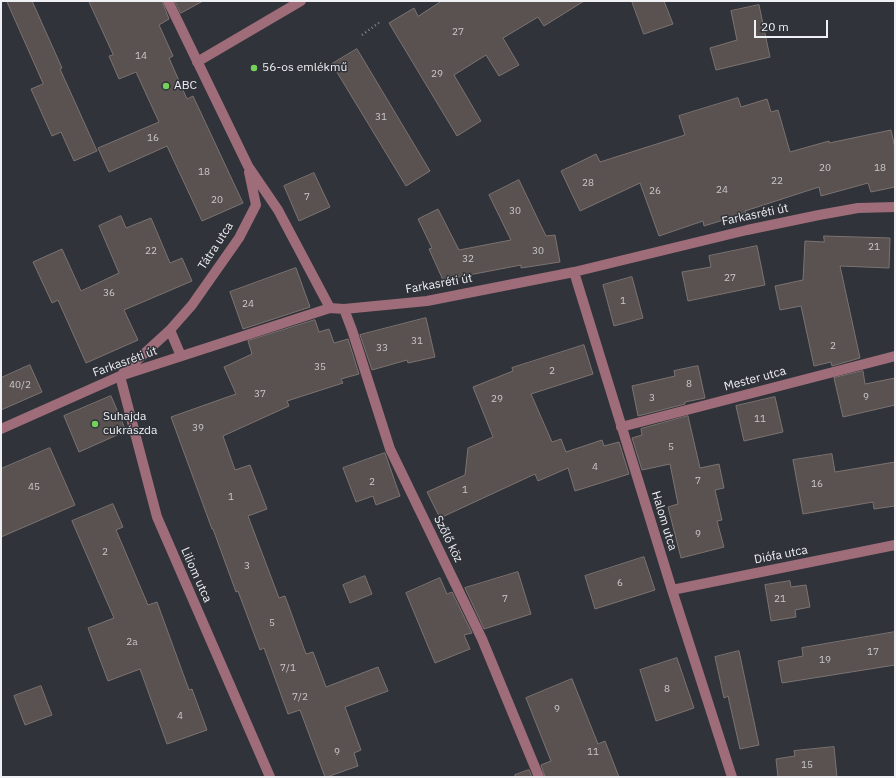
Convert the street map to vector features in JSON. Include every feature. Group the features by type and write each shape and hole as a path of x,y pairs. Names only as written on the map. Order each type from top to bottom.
{"street":[{"name":"Tátra utca","path":"168,1 248,166 278,210 330,308"},
{"path":"197,62 301,1"},
{"name":"Tátra utca","path":"120,376 170,330 192,305 239,238 256,205 248,166"},
{"name":"Farkasréti út","path":"1,429 120,376 330,308 344,309 427,301 574,272 746,230 858,208 895,207"},
{"name":"Halom utca","path":"574,272 621,427 732,777"},
{"name":"Szőlő köz","path":"344,309 390,449 482,639 539,777"},
{"path":"170,330 181,356"},
{"name":"Mester utca","path":"621,427 895,356"},
{"name":"Liliom utca","path":"120,376 157,518 270,777"},
{"name":"Diófa utca","path":"672,590 895,545"}],"path":[{"path":"362,35 380,22"}],"building":[{"path":"7,1 32,1 62,68 60,69 97,151 74,161 61,132 52,136 31,89 43,84"},
{"path":"89,1 162,1 169,19 159,25 173,56 169,58 187,99 193,96 243,203 202,221 167,146 109,172 98,148 159,122 136,72 119,79 109,56 113,55"},
{"path":"175,1 203,1 181,13"},
{"path":"442,1 584,1 544,26 538,17 503,38 519,65 499,76 486,55 454,75 481,121 457,136 389,23 414,8 418,16"},
{"path":"632,1 664,1 673,24 644,34"},
{"path":"759,5 770,57 716,70 710,48 737,40 731,11"},
{"path":"357,49 430,171 406,186 332,64"},
{"path":"738,98 741,107 767,99 771,112 778,110 790,152 829,141 829,143 891,130 895,148 895,187 871,192 868,183 821,196 819,187 704,226 703,221 659,236 640,183 580,211 561,171 596,154 600,162 685,135 679,116"},
{"path":"314,173 330,207 299,221 284,186"},
{"path":"519,180 546,236 555,235 560,262 521,268 521,265 443,280 429,249 432,248 418,219 438,209 459,250 511,240 489,195"},
{"path":"121,216 126,228 151,218 170,263 182,258 192,281 124,310 138,340 86,363 58,300 52,303 33,262 62,249 81,291 119,273 99,226"},
{"path":"824,236 890,238 889,268 840,266 860,358 832,366 831,362 814,366 801,306 780,310 775,286 803,280 805,241 824,242"},
{"path":"757,246 765,285 688,301 682,272 711,267 709,256"},
{"path":"296,268 310,307 243,329 230,292"},
{"path":"632,277 643,318 614,326 603,285"},
{"path":"426,318 435,357 408,363 407,360 372,370 360,335"},
{"path":"315,320 319,332 329,329 334,343 348,339 359,374 341,379 343,383 287,401 289,406 223,436 235,470 250,465 267,509 248,516 279,598 285,596 306,654 313,652 326,687 378,667 388,691 345,707 361,750 354,753 358,766 327,777 325,777 300,710 288,714 264,648 260,650 238,591 236,592 171,417 236,394 224,367 252,354 248,341"},
{"path":"584,345 593,374 531,394 552,442 561,439 566,452 602,440 604,446 619,442 629,474 575,491 568,468 538,481 535,474 440,518 427,492 465,475 468,448 493,437 473,387 513,371 512,368"},
{"path":"30,365 42,392 1,410 1,378"},
{"path":"698,366 705,398 685,402 685,404 638,416 632,386 675,376 674,371"},
{"path":"863,371 865,384 895,378 895,405 843,417 834,378"},
{"name":"Suhajda cukrászda","path":"111,396 126,431 79,452 64,416"},
{"path":"775,397 783,432 744,441 736,406"},
{"path":"688,416 700,468 719,464 724,488 715,490 722,520 717,521 724,547 681,558 668,507 678,504 670,464 642,470 632,438 642,435 641,429"},
{"path":"50,448 75,505 1,537 1,469"},
{"path":"385,453 400,496 376,505 373,496 356,502 343,468"},
{"path":"832,454 835,472 895,462 895,506 874,509 873,502 803,514 793,460"},
{"path":"113,504 123,527 116,530 148,605 157,602 189,690 192,689 207,730 167,744 140,669 108,681 88,628 114,618 72,521"},
{"path":"644,557 655,590 595,609 585,576"},
{"path":"518,572 531,614 484,629 465,588"},
{"path":"365,576 372,594 350,603 343,585"},
{"path":"440,578 447,594 452,592 472,633 464,635 470,649 435,663 406,593"},
{"path":"790,581 791,587 806,585 810,607 795,610 796,617 771,621 765,585"},
{"path":"895,632 895,665 782,683 778,661 803,656 802,648"},
{"path":"739,651 759,745 740,749 728,696 724,698 715,657"},
{"path":"677,658 694,708 656,721 640,670"},
{"path":"572,679 598,744 605,741 619,777 545,777 541,765 551,761 526,698"},
{"path":"41,686 52,715 25,725 14,696"},
{"path":"834,747 837,777 778,777 776,759 795,756 794,751"},
{"path":"529,770 532,777 515,777 515,775"}],"place":[{"name":"56-os emlékmű","path":"254,68"},
{"name":"ABC","path":"166,86"},
{"name":"Suhajda cukrászda","path":"95,424"}]}
